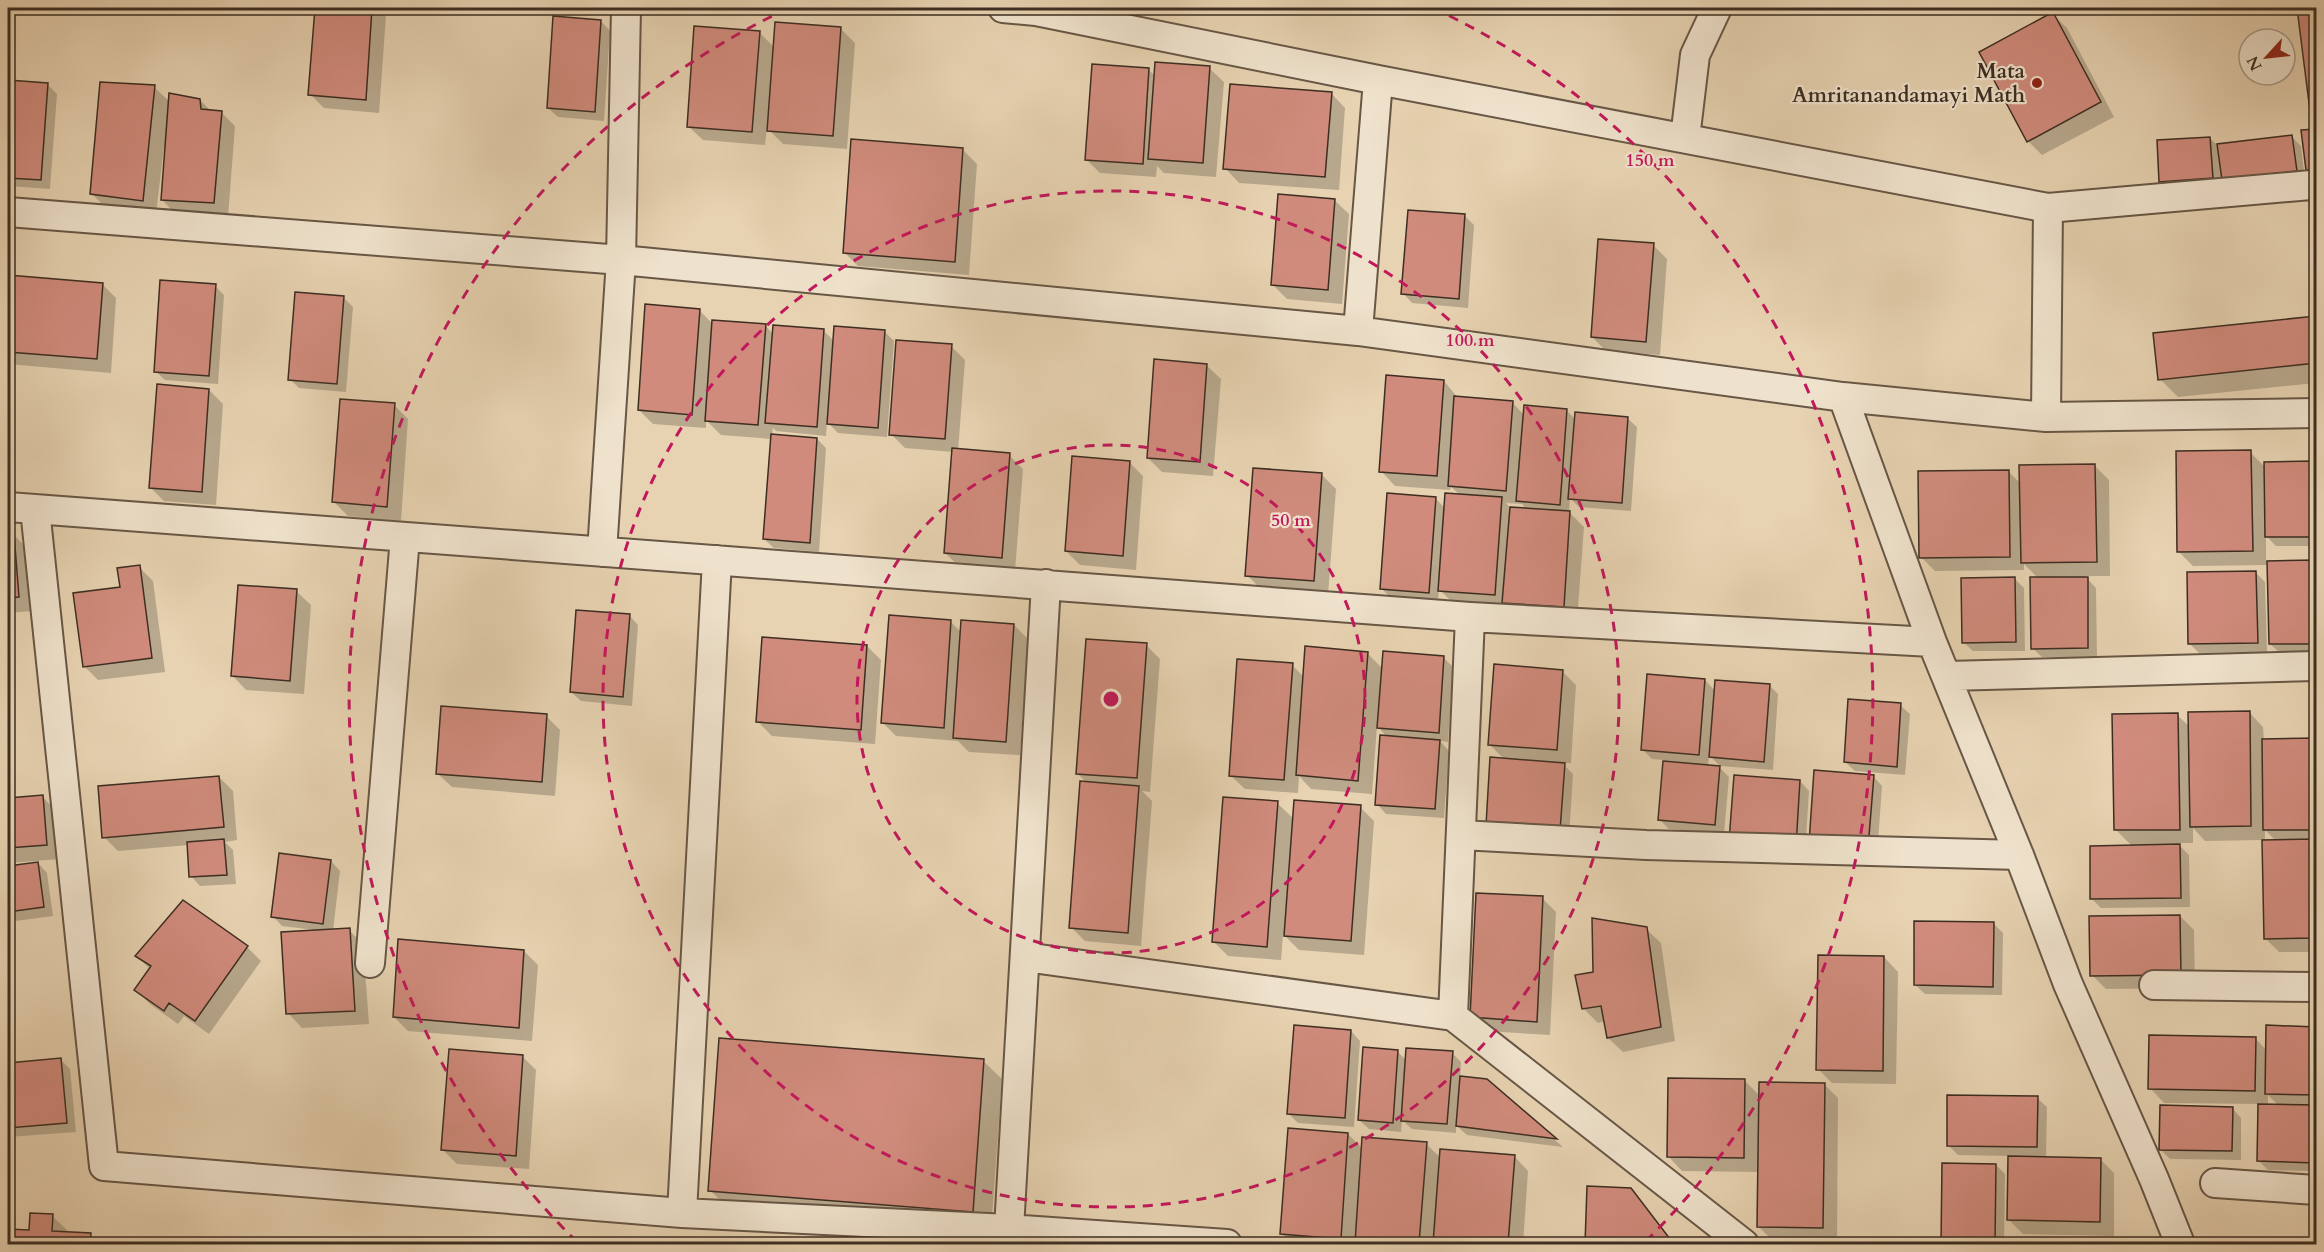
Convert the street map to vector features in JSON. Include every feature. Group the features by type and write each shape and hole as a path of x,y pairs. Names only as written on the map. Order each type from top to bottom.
{"street":[{"path":"602,552 621,260 626,8"},
{"path":"1003,8 1036,9 1378,80 2048,208 2311,185"},
{"path":"1685,138 1695,55 1717,8"},
{"path":"1358,330 1378,80"},
{"path":"2046,417 2048,208"},
{"path":"8,212 621,260 1358,330 1843,397 2046,417 2316,413"},
{"path":"1843,397 1932,642 2019,855 2068,984 2149,1168 2180,1245"},
{"path":"1227,1245 1064,1239 1009,1229 682,1213 104,1166 21,508 1470,617 1932,642"},
{"path":"370,963 405,537"},
{"path":"682,1213 717,560"},
{"path":"1009,1229 1046,585"},
{"path":"1453,1016 1470,617"},
{"path":"1947,676 2316,666"},
{"path":"1461,835 1646,845 2019,855"},
{"path":"1025,957 1453,1016 1744,1245"},
{"path":"2154,985 2316,987"},
{"path":"2215,1183 2316,1190"}],"building":[{"path":"315,8 372,8 366,100 308,95"},
{"path":"2297,8 2316,8 2316,119 2311,119"},
{"path":"2053,12 2101,102 2027,142 1979,52"},
{"path":"553,16 601,20 595,112 547,108"},
{"path":"775,22 841,27 833,136 767,131"},
{"path":"694,26 760,31 752,132 687,127"},
{"path":"1155,62 1210,66 1203,163 1148,159"},
{"path":"1092,64 1149,68 1143,164 1085,160"},
{"path":"8,80 48,83 41,180 8,178"},
{"path":"100,82 155,85 143,201 90,194"},
{"path":"1230,84 1332,92 1325,177 1223,169"},
{"path":"169,93 200,99 201,109 222,111 214,203 161,200"},
{"path":"2316,129 2316,169 2306,170 2301,130"},
{"path":"2292,135 2297,171 2222,180 2217,144"},
{"path":"2210,137 2213,178 2159,182 2157,140"},
{"path":"851,139 963,148 955,262 843,253"},
{"path":"1278,194 1335,199 1328,290 1271,285"},
{"path":"1408,210 1465,214 1459,299 1401,294"},
{"path":"1598,239 1654,243 1646,342 1591,337"},
{"path":"8,275 103,283 97,359 8,352"},
{"path":"160,280 216,284 209,376 154,372"},
{"path":"295,292 344,296 337,384 288,380"},
{"path":"645,304 700,309 692,415 638,410"},
{"path":"2316,316 2316,363 2158,380 2153,333"},
{"path":"712,320 766,324 758,425 705,421"},
{"path":"773,325 824,329 817,427 765,423"},
{"path":"834,326 885,330 878,428 827,424"},
{"path":"896,340 952,344 945,439 889,435"},
{"path":"1154,359 1207,364 1200,462 1147,458"},
{"path":"1386,375 1444,380 1437,476 1379,472"},
{"path":"157,384 209,389 202,492 149,488"},
{"path":"1454,396 1513,401 1506,491 1448,486"},
{"path":"340,399 395,403 387,507 332,502"},
{"path":"1524,405 1567,409 1560,505 1516,501"},
{"path":"1575,412 1628,417 1622,503 1568,499"},
{"path":"771,434 817,438 810,543 763,539"},
{"path":"952,448 1010,453 1002,558 944,553"},
{"path":"2251,450 2253,551 2177,552 2176,451"},
{"path":"1072,456 1130,461 1123,556 1065,551"},
{"path":"2315,461 2316,537 2265,537 2264,462"},
{"path":"2095,464 2097,562 2021,563 2019,465"},
{"path":"1253,468 1322,473 1314,581 1245,576"},
{"path":"2009,470 2010,557 1919,558 1918,471"},
{"path":"1387,493 1436,497 1429,593 1380,589"},
{"path":"1445,493 1502,497 1495,595 1438,591"},
{"path":"1510,507 1570,511 1564,607 1502,603"},
{"path":"8,534 14,534 19,597 8,598"},
{"path":"2316,560 2316,644 2269,644 2267,561"},
{"path":"140,565 152,658 83,667 73,593 120,587 117,568"},
{"path":"2256,571 2258,643 2188,644 2187,572"},
{"path":"2015,577 2016,642 1962,643 1961,578"},
{"path":"2030,577 2088,577 2088,648 2031,649"},
{"path":"238,585 297,589 290,681 231,676"},
{"path":"576,610 630,614 623,697 570,692"},
{"path":"889,615 951,620 944,728 881,723"},
{"path":"961,620 1014,624 1006,742 953,738"},
{"path":"762,637 867,645 861,730 756,722"},
{"path":"1086,639 1147,643 1137,778 1076,774"},
{"path":"1305,646 1368,652 1358,781 1296,775"},
{"path":"1383,651 1444,656 1439,733 1377,728"},
{"path":"1237,659 1293,663 1284,780 1229,776"},
{"path":"1494,664 1563,670 1557,750 1488,745"},
{"path":"1647,674 1705,679 1699,755 1641,750"},
{"path":"1715,680 1770,684 1764,762 1709,757"},
{"path":"1848,699 1901,703 1897,767 1844,762"},
{"path":"441,706 547,714 542,782 436,774"},
{"path":"2250,711 2251,826 2190,827 2188,712"},
{"path":"2178,713 2180,830 2114,830 2112,714"},
{"path":"1380,735 1440,740 1435,809 1375,805"},
{"path":"2315,738 2316,830 2263,830 2262,739"},
{"path":"1490,757 1565,763 1560,831 1486,825"},
{"path":"1663,761 1720,766 1715,825 1658,820"},
{"path":"1814,770 1874,775 1868,848 1809,843"},
{"path":"1734,775 1800,780 1796,847 1729,841"},
{"path":"219,776 224,827 102,838 98,786"},
{"path":"1080,781 1139,786 1128,933 1069,928"},
{"path":"43,795 47,845 8,848 8,798"},
{"path":"1223,797 1278,801 1267,947 1212,942"},
{"path":"1294,800 1361,805 1351,941 1284,936"},
{"path":"224,839 227,875 189,877 187,842"},
{"path":"2316,839 2316,938 2264,939 2262,840"},
{"path":"2180,844 2181,898 2090,899 2090,846"},
{"path":"279,853 331,860 323,924 271,917"},
{"path":"38,862 44,907 8,912 8,866"},
{"path":"1476,893 1543,896 1537,1022 1470,1017"},
{"path":"183,900 248,946 195,1021 169,1003 164,1011 134,990 151,966 135,956"},
{"path":"2180,915 2181,975 2090,976 2089,916"},
{"path":"1592,918 1647,927 1661,1027 1607,1038 1601,1006 1582,1009 1575,975 1593,972"},
{"path":"1914,921 1994,922 1993,987 1914,985"},
{"path":"350,928 355,1011 286,1014 281,932"},
{"path":"398,939 524,950 519,1028 393,1017"},
{"path":"1818,955 1884,956 1883,1071 1816,1070"},
{"path":"1294,1025 1351,1030 1345,1118 1287,1114"},
{"path":"2266,1025 2316,1027 2316,1095 2265,1094"},
{"path":"2149,1035 2256,1037 2255,1091 2148,1089"},
{"path":"719,1038 984,1059 973,1212 708,1191"},
{"path":"1363,1047 1398,1050 1393,1123 1358,1120"},
{"path":"1406,1048 1453,1051 1447,1124 1401,1121"},
{"path":"449,1049 523,1055 516,1156 441,1150"},
{"path":"61,1058 67,1123 8,1128 8,1063"},
{"path":"1460,1076 1487,1079 1557,1139 1456,1126"},
{"path":"1668,1078 1745,1079 1744,1158 1667,1157"},
{"path":"1759,1082 1825,1083 1823,1228 1757,1227"},
{"path":"1947,1095 2038,1096 2037,1147 1947,1146"},
{"path":"2258,1104 2316,1105 2316,1163 2257,1161"},
{"path":"2160,1105 2233,1107 2232,1151 2159,1150"},
{"path":"1288,1128 1348,1133 1341,1239 1280,1234"},
{"path":"1362,1137 1427,1142 1419,1244 1355,1243"},
{"path":"1440,1149 1515,1155 1508,1244 1433,1244"},
{"path":"2008,1156 2101,1158 2100,1222 2007,1220"},
{"path":"1942,1163 1996,1164 1995,1244 1941,1244"},
{"path":"1587,1186 1631,1188 1670,1239 1659,1244 1585,1244"},
{"path":"30,1213 53,1214 52,1231 91,1233 90,1244 8,1244 8,1229 29,1230"}],"place":[{"name":"Mata Amritanandamayi Math","path":"2037,83"}]}
